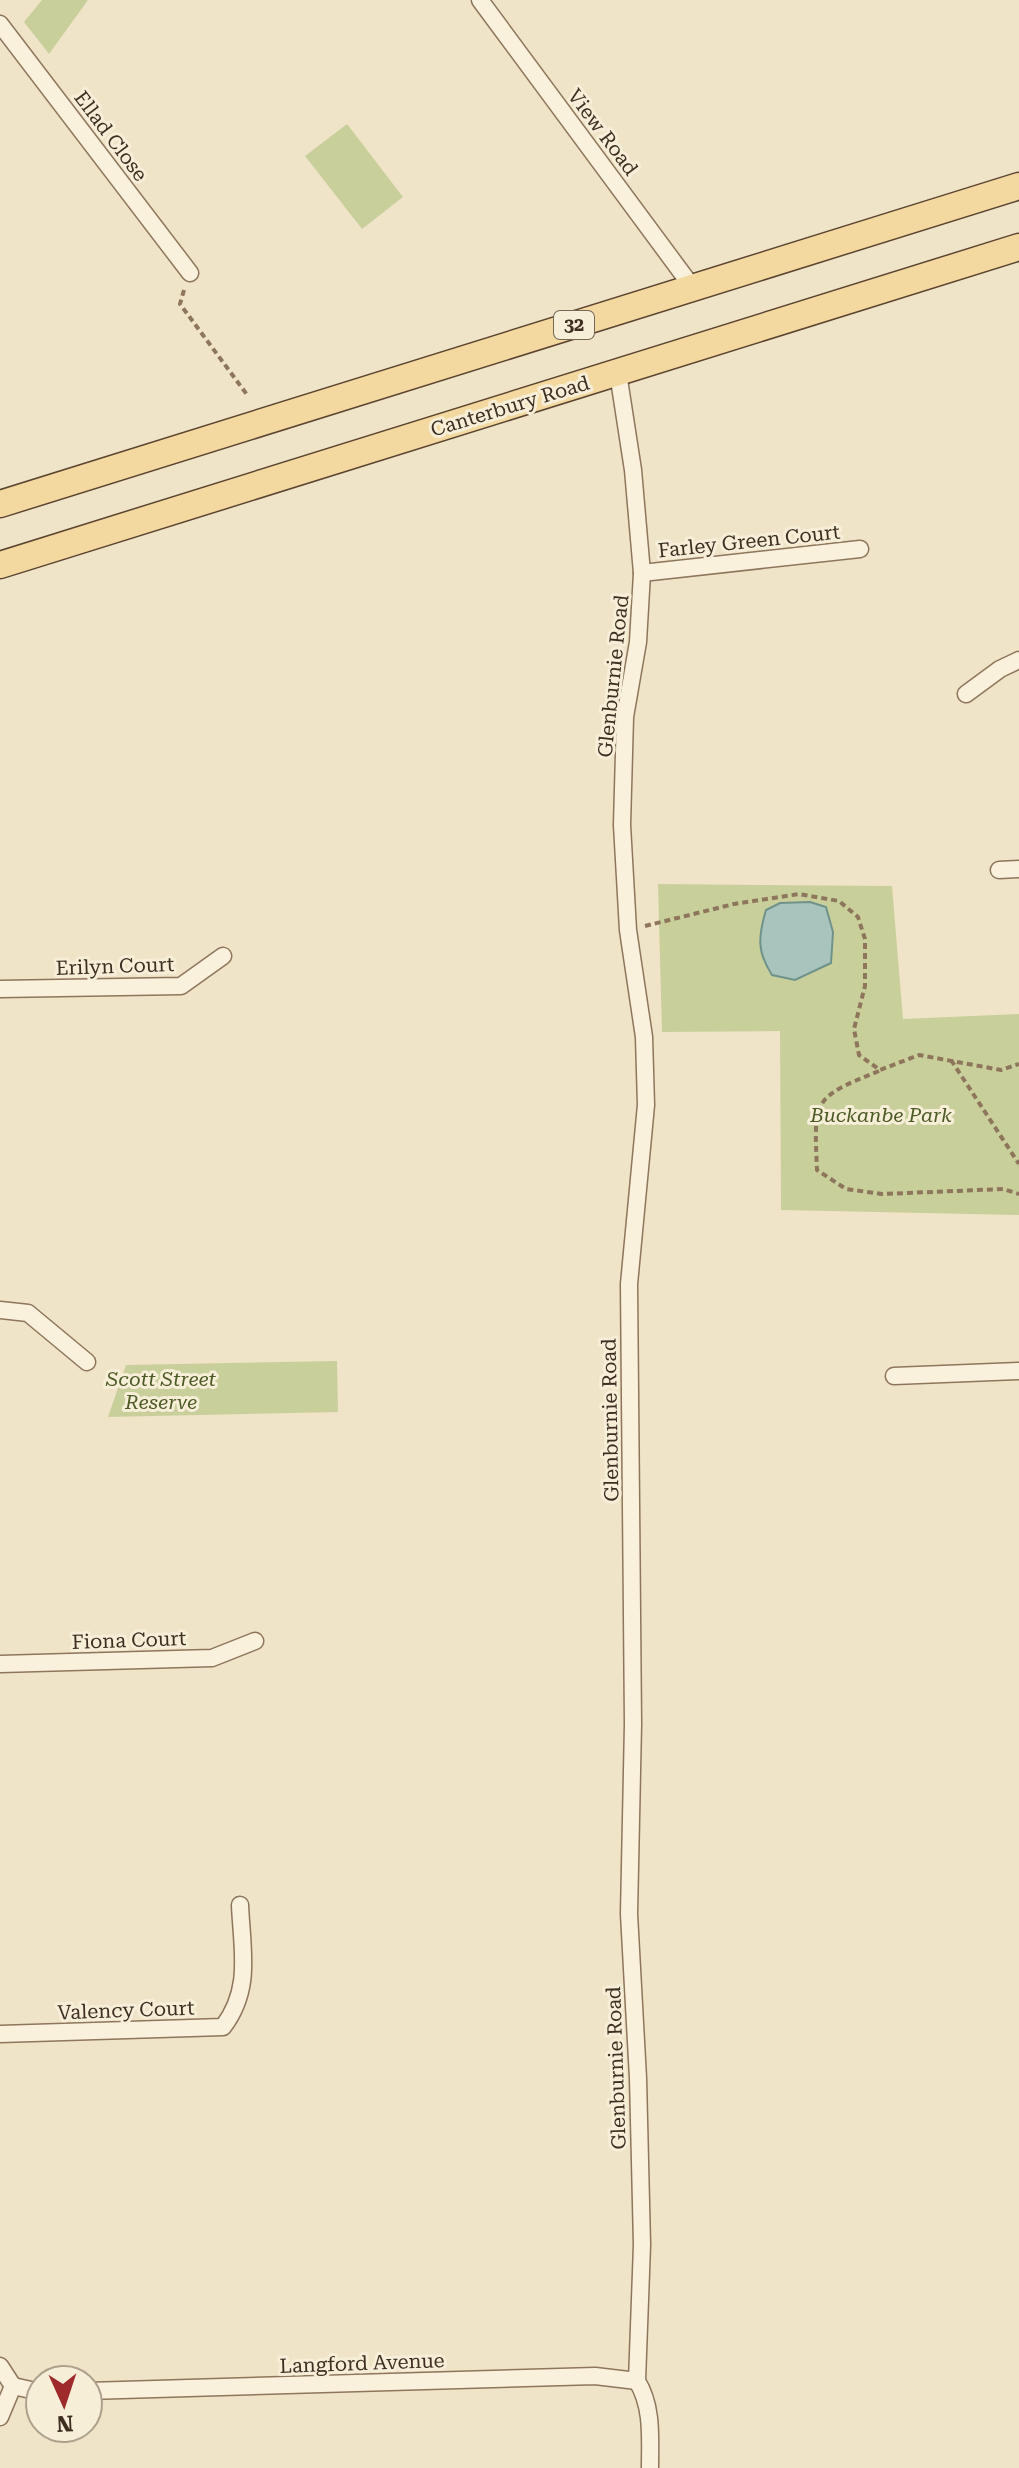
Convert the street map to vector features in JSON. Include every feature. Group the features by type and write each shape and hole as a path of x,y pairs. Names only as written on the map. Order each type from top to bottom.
{"main road":[{"name":"32","path":"0,504 1019,186"},
{"name":"Canterbury Road","path":"0,565 1019,247"}],"street":[{"name":"View Road","path":"480,0 693,288"},
{"name":"Ellad Close","path":"0,24 190,273"},
{"name":"Glenburnie Road","path":"618,373 632,456 642,573 638,642 625,717 622,825 628,930 644,1037 646,1105 629,1284 633,1724 629,1914 638,2078 642,2245 637,2381 646,2396 649,2415 650,2468"},
{"name":"Farley Green Court","path":"642,573 860,549"},
{"path":"966,694 1000,669 1019,660"},
{"path":"999,870 1019,869"},
{"name":"Erilyn Court","path":"0,989 181,986 223,956"},
{"path":"0,1310 28,1313 87,1362"},
{"path":"894,1376 1019,1371"},
{"name":"Fiona Court","path":"0,1664 212,1658 255,1641"},
{"name":"Valency Court","path":"0,2034 223,2027 238,2008 243,1990 240,1905"},
{"path":"0,2366 13,2386 24,2388"},
{"name":"Langford Avenue","path":"104,2391 595,2376 637,2381"},
{"path":"0,2417 13,2386"}],"path":[{"path":"190,273 180,304 248,396"},
{"path":"628,930 734,904 799,894 839,901 858,917 865,939 865,986 854,1029 859,1055 880,1070"},
{"path":"1019,1064 1001,1070 919,1055 843,1084 828,1094 815,1114 817,1170 846,1189 882,1194 1003,1189 1019,1194"},
{"path":"951,1060 1019,1164"}],"green space":[{"path":"42,0 88,0 49,54 24,22"},
{"path":"347,124 403,197 362,229 305,156"},
{"name":"Buckanbe Park","path":"658,884 892,886 903,1019 1019,1014 1019,1215 781,1210 780,1031 662,1032"},
{"name":"Scott Street Reserve","path":"337,1361 338,1412 108,1417 126,1365"}],"water":[{"path":"810,902 826,907 833,932 831,963 795,980 772,975 760,944 766,910 780,903"}]}
